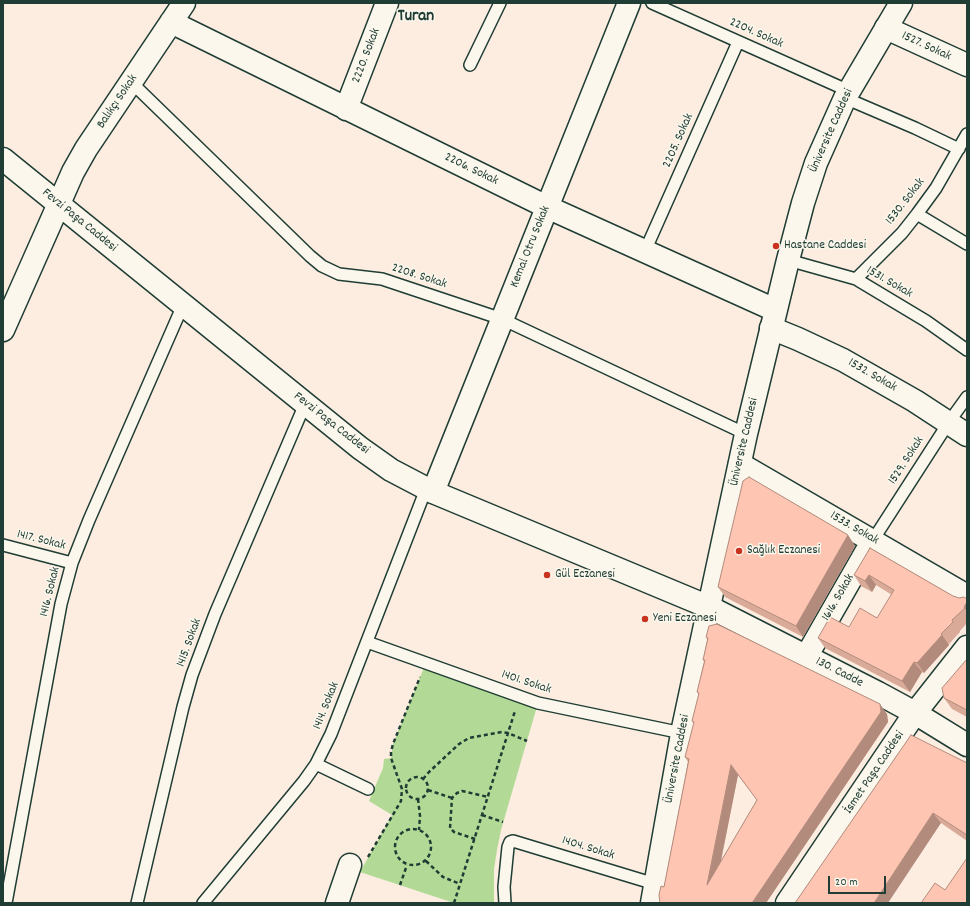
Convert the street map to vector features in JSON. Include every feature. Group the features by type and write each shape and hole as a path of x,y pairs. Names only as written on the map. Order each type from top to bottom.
{"street":[{"name":"Balıkçı Sokak","path":"3,330 73,172 86,149 184,3"},
{"name":"2220. Sokak","path":"346,109 387,3"},
{"name":"Üniversite Caddesi","path":"654,893 682,733 746,434 773,319 803,203 816,163 847,94 901,3"},
{"name":"Kemal Otru Sokak","path":"430,490 502,319 547,207 623,5"},
{"name":"2206. Sokak","path":"171,22 547,207 645,251 773,319"},
{"name":"1527. Sokak","path":"886,28 967,65"},
{"name":"Fevzi Paşa Caddesi","path":"3,159 360,448 391,470 430,490 709,607"},
{"name":"1532. Sokak","path":"773,319 798,339 843,360 949,422 967,435"},
{"name":"1533. Sokak","path":"740,464 967,596"},
{"name":"1616. Sokak","path":"806,657 872,540"},
{"name":"130. Cadde","path":"709,607 915,713 967,745"},
{"name":"İsmet Paşa Caddesi","path":"787,903 915,713 967,647"},
{"path":"337,903 359,862"}],"lane":[{"path":"470,65 500,3"},
{"name":"2204. Sokak","path":"652,3 738,42 959,149"},
{"name":"2205. Sokak","path":"645,251 738,42"},
{"name":"2208. Sokak","path":"131,82 322,266 339,274 382,279 502,319 746,434"},
{"name":"1530. Sokak","path":"856,280 902,232 917,214 936,188 967,134"},
{"path":"917,214 967,244"},
{"name":"1531. Sokak","path":"788,260 856,280 926,321 967,350"},
{"name":"1416. Sokak","path":"6,903 61,604 72,563 89,520 183,305"},
{"name":"1529. Sokak","path":"872,540 967,397"},
{"name":"1415. Sokak","path":"137,903 183,707 192,675 215,614 306,404"},
{"name":"1414. Sokak","path":"203,903 304,781 316,764 331,734 367,642 430,490"},
{"name":"1417. Sokak","path":"3,545 72,563"},
{"name":"1401. Sokak","path":"367,642 538,703 682,733"},
{"path":"316,764 368,789"},
{"name":"1404. Sokak","path":"505,903 504,887 508,847 510,842 513,841 654,893"}],"path":[{"path":"359,862 401,801 402,792 391,758 391,752 422,672"},
{"path":"454,903 518,704"},
{"path":"423,779 428,772 465,740 473,737 498,732 508,733 527,741"},
{"path":"418,777 427,783 428,790 424,796 418,799 411,797 407,792 407,784 411,779 418,777"},
{"path":"428,790 452,798"},
{"path":"475,839 454,832 450,828 452,798 457,793 462,791 488,797"},
{"path":"402,792 407,792"},
{"path":"418,799 420,821 419,830"},
{"path":"482,815 504,822"},
{"path":"410,829 419,830 427,835 432,846 431,852 426,860 419,865 407,865 398,858 395,852 396,840 404,831 410,829"},
{"path":"426,860 443,877 460,884"},
{"path":"400,885 407,865"}],"green space":[{"path":"425,665 538,703 501,830 494,869 494,903 454,903 360,872 392,815 369,801 383,768 384,759 391,758 393,744"}],"building":[{"path":"749,477 848,535 796,626 718,587 743,481"},
{"path":"870,548 953,596 959,598 964,597 967,599 965,608 952,620 953,622 917,663 914,662 902,681 818,638 830,617 849,627 860,608 877,618 894,590 869,575 865,581 854,575"},
{"path":"717,624 880,704 881,712 752,903 660,903 659,895 661,886 664,887 689,759 685,757 694,722 692,721 705,660 703,660 709,626","holes":["731,765 757,800 707,885"]},
{"path":"967,659 967,710 944,698 942,688"},
{"path":"911,735 967,763 967,835 933,813 874,903 795,903"},
{"path":"967,858 967,903 921,903 935,883 945,890"}],"place":[{"name":"Hastane Caddesi","path":"776,246"},
{"name":"Sağlık Eczanesi","path":"739,551"},
{"name":"Gül Eczanesi","path":"547,575"},
{"name":"Yeni Eczanesi","path":"645,619"}],"district":[{"name":"Turan","path":"416,18"}]}
